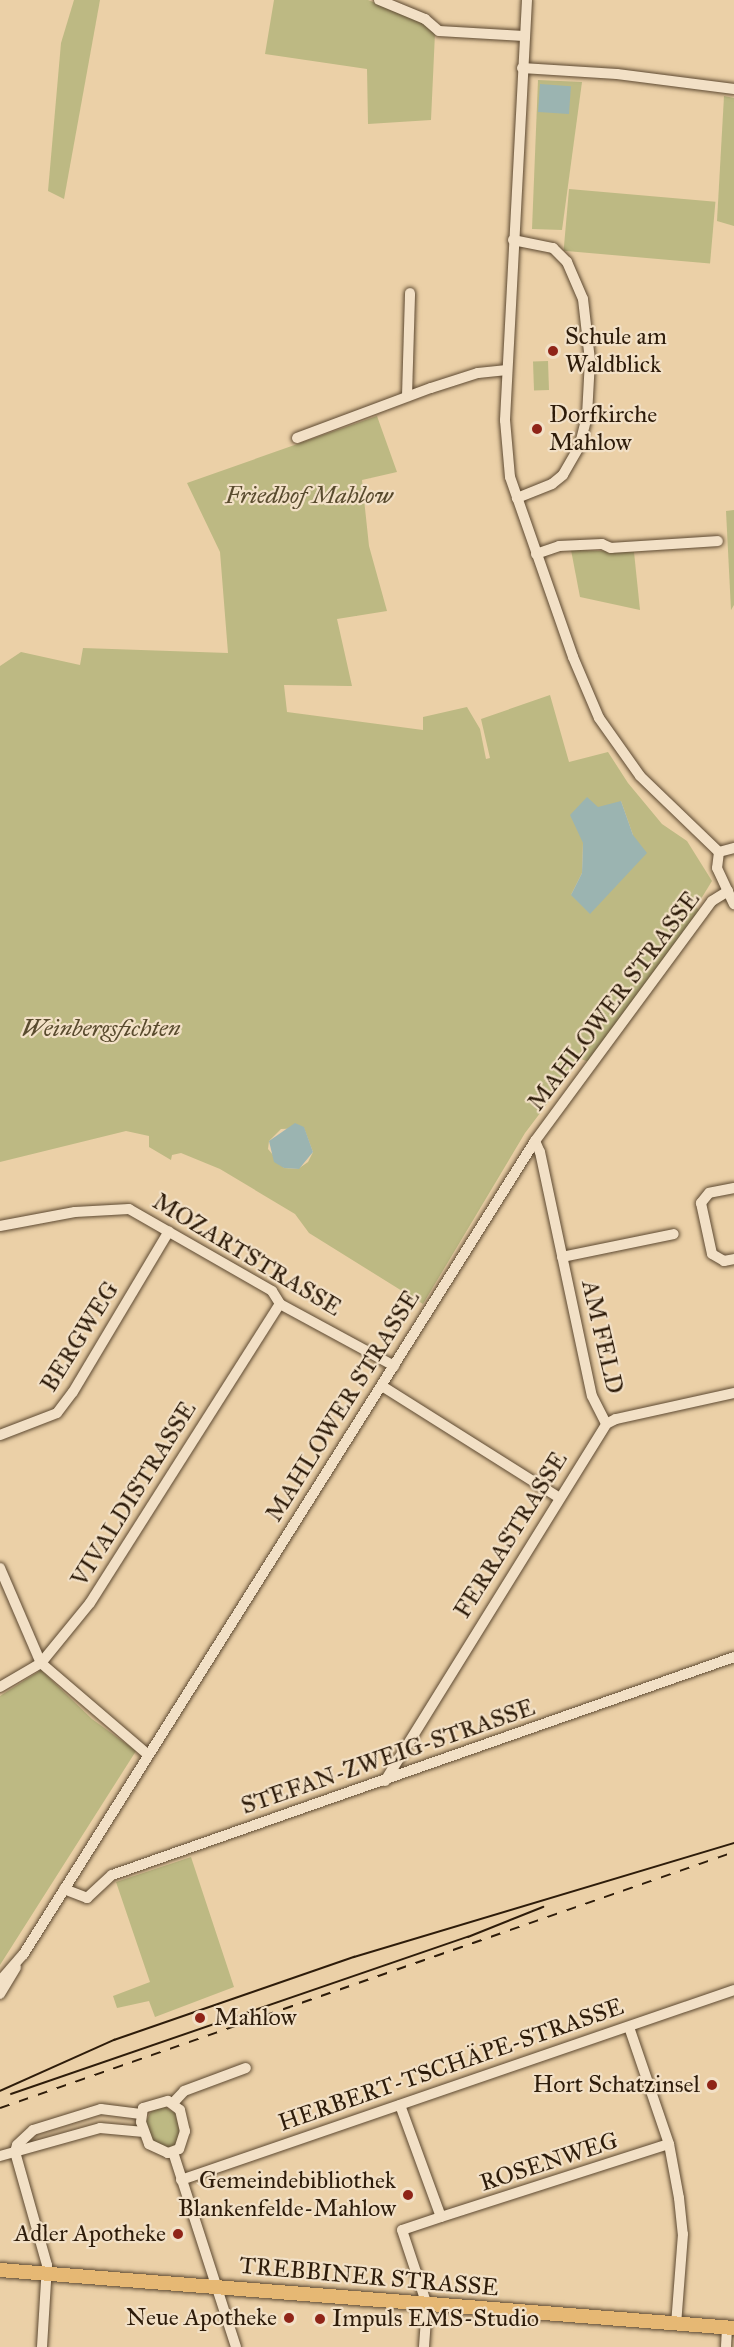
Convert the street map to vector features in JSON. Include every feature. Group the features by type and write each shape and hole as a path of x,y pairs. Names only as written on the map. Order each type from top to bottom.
{"main road":[{"name":"TREBBINER STRASSE","path":"0,2270 730,2328"}],"street":[{"path":"379,0 425,19 439,31 524,36"},
{"path":"528,0 522,68 504,437 517,498 577,668 599,718 640,776 718,852 717,868 734,904"},
{"path":"522,68 617,74 734,89"},
{"path":"513,240 553,248 567,262 586,312 590,369 587,416 579,447 562,475 552,484 517,498"},
{"path":"407,396 410,293"},
{"path":"297,438 407,396 478,373 507,370"},
{"path":"536,554 559,546 602,544 611,548 718,541"},
{"path":"718,852 734,848"},
{"name":"MAHLOWER STRASSE","path":"0,1994 146,1753 382,1386 535,1141 712,901 728,891"},
{"name":"AM FELD","path":"535,1141 540,1152 592,1395 611,1421"},
{"path":"734,1188 709,1193 701,1203 712,1254 724,1261 734,1259"},
{"name":"MOZARTSTRASSE","path":"0,1227 75,1212 129,1209 272,1291 280,1304 394,1366"},
{"name":"BERGWEG","path":"0,1435 57,1413 73,1392 169,1231"},
{"name":"AM FELD","path":"562,1257 674,1234"},
{"name":"VIVALDISTRASSE","path":"0,1687 41,1663 90,1603 280,1304"},
{"path":"382,1386 560,1498"},
{"path":"611,1421 734,1393"},
{"name":"FERRASTRASSE","path":"384,1781 560,1498 611,1421"},
{"path":"0,1568 41,1663 146,1753"},
{"name":"STEFAN-ZWEIG-STRASSE","path":"64,1889 87,1898 112,1875 734,1657"},
{"name":"MAHLOWER STRASSE","path":"0,1982 18,1961"},
{"name":"HERBERT-TSCHÄPE-STRASSE","path":"182,2180 734,1990"},
{"path":"629,2026 669,2144 683,2234 676,2324"},
{"path":"173,2103 184,2091 246,2068"},
{"path":"162,2102 173,2103 180,2110 185,2131 179,2149 173,2152 156,2151 144,2132 141,2114 145,2107 162,2102"},
{"path":"400,2105 441,2217"},
{"path":"42,2347 46,2275 15,2152 20,2137 42,2126 101,2109 141,2114"},
{"path":"0,2156 100,2128 144,2132"},
{"name":"ROSENWEG","path":"428,2305 402,2230 669,2144"},
{"path":"173,2152 236,2347"},
{"path":"424,2347 428,2305"},
{"path":"726,2347 730,2328"}],"green space":[{"path":"74,0 100,0 64,199 48,191 61,43"},
{"path":"274,0 368,0 425,22 435,33 431,120 368,124 367,69 265,54"},
{"path":"538,80 582,82 562,230 532,229"},
{"path":"724,96 734,98 734,226 717,221"},
{"path":"569,189 715,202 710,264 564,251"},
{"path":"548,361 549,390 534,391 533,362"},
{"path":"377,416 397,472 362,480 369,546 387,611 337,619 352,686 284,685 287,712 423,730 423,717 467,707 480,729 486,759 490,758 481,719 550,695 569,762 608,752 628,783 662,824 687,841 712,881 696,907 701,912 589,1062 581,1059 525,1133 423,1304 309,1233 295,1214 220,1169 181,1153 172,1155 171,1160 149,1147 149,1136 126,1131 0,1162 0,666 21,652 80,665 83,648 228,653 220,552 187,483","holes":["621,801 633,835 571,895 582,873 583,843","304,1128 313,1152 308,1162 298,1169 284,1168 268,1149 269,1141 281,1129"]},
{"path":"734,510 734,605 731,610 726,511"},
{"path":"571,550 634,552 640,610 580,597"},
{"path":"41,1670 92,1719 136,1751 0,1965 0,1696"},
{"path":"191,1857 234,1987 155,2017 149,2001 117,2008 113,1996 150,1982 116,1882"},
{"path":"165,2107 175,2113 180,2132 175,2146 166,2149 152,2141 146,2121 152,2110"}],"water":[{"path":"540,84 571,86 569,114 538,112"},
{"path":"587,797 598,807 621,801 633,835 647,853 590,914 571,895 582,873 583,843 570,815"},
{"path":"295,1123 304,1127 313,1152 299,1169 284,1168 274,1162 269,1141"}],"tram line":[{"path":"0,2091 114,2040 354,1957 734,1843"},
{"path":"11,2094 468,1937 543,1907"}],"railway":[{"path":"0,2108 734,1852"}],"place":[{"name":"Schule am Waldblick","path":"553,351"},
{"name":"Dorfkirche Mahlow","path":"537,429"},
{"name":"Mahlow","path":"200,2018"},
{"name":"Hort Schatzinsel","path":"712,2085"},
{"name":"Gemeindebibliothek Blankenfelde-Mahlow","path":"408,2195"},
{"name":"Adler Apotheke","path":"178,2234"},
{"name":"Neue Apotheke","path":"289,2318"},
{"name":"Impuls EMS-Studio","path":"320,2319"}],"park label":[{"name":"Friedhof Mahlow","path":"309,496"},
{"name":"Weinbergsfichten","path":"101,1029"}]}
